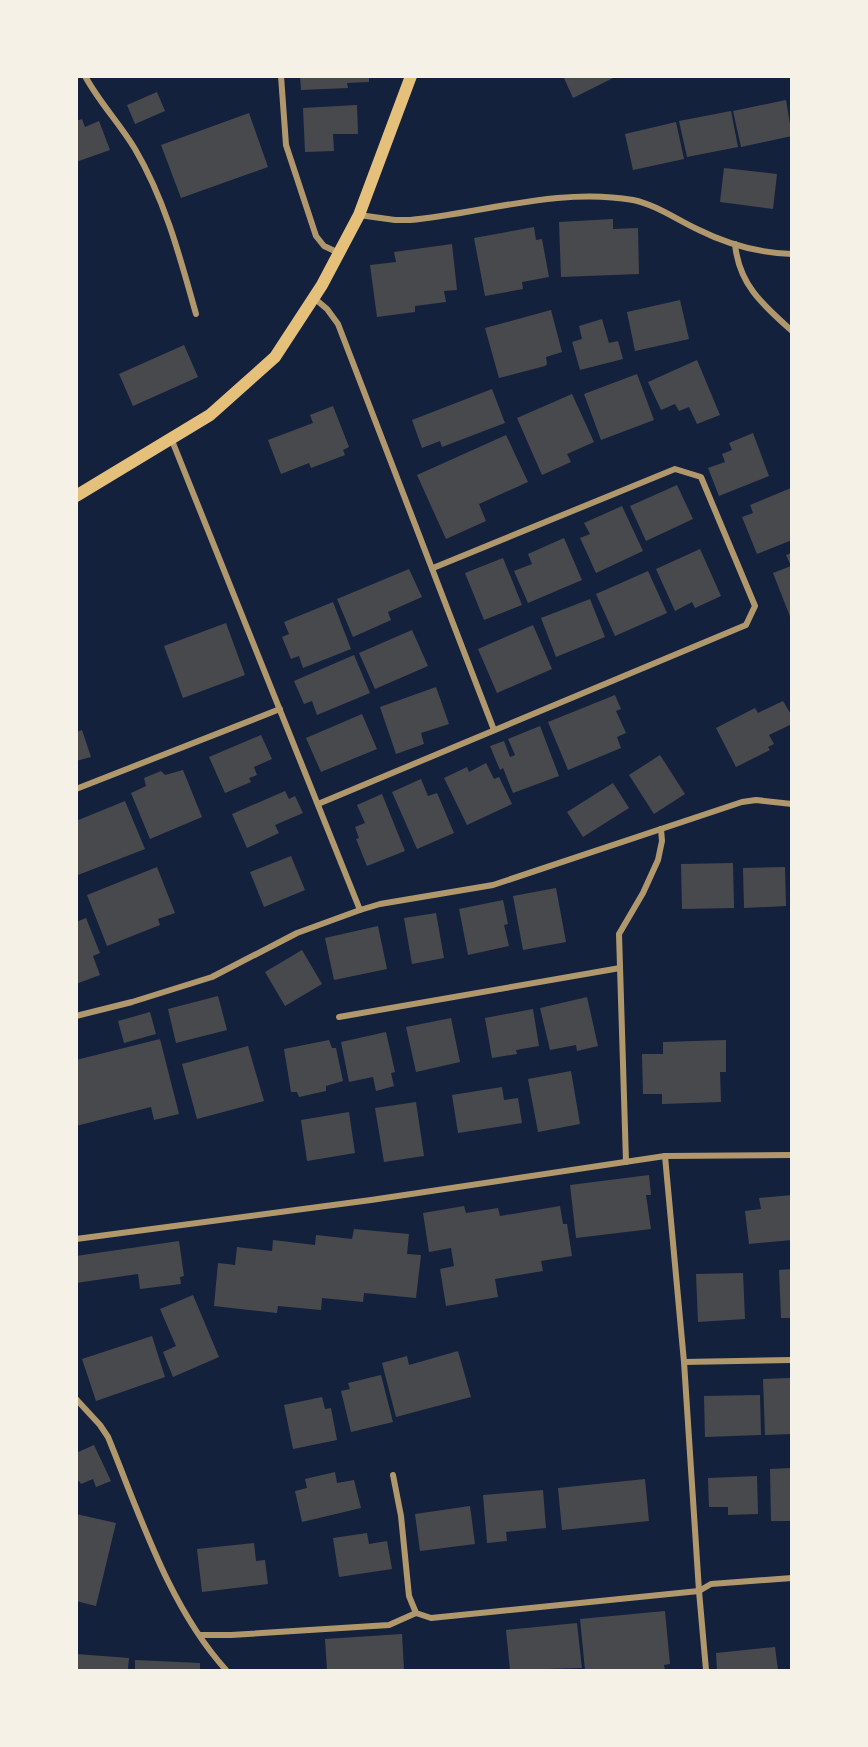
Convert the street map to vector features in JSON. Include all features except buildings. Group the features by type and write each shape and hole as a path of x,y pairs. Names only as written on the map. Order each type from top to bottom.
{"main road":[{"path":"76,496 210,415 275,357 314,298 359,215 411,76"}],"street":[{"path":"85,76 93,91 116,119 136,151 163,205 181,258 196,314"},
{"path":"281,76 289,155 316,236 324,246 339,253"},
{"path":"359,215 410,220 534,201 583,197 621,199 654,206 700,231 735,244 760,251 792,254"},
{"path":"735,244 739,268 753,292 792,331"},
{"path":"314,298 327,309 338,324 494,730"},
{"path":"171,438 360,910"},
{"path":"318,804 746,625 755,606 701,477 675,469 433,568"},
{"path":"76,789 280,709"},
{"path":"76,1016 132,1002 212,977 297,933 380,904 493,885 742,802 756,800 792,804"},
{"path":"626,1162 619,934 643,893 658,860 662,841 661,829"},
{"path":"339,1017 620,968"},
{"path":"76,1239 371,1200 665,1156 792,1155"},
{"path":"665,1156 684,1362 706,1671"},
{"path":"684,1362 792,1360"},
{"path":"76,1399 108,1437 171,1586 200,1635 226,1671"},
{"path":"393,1475 401,1516 409,1596 416,1613"},
{"path":"200,1635 389,1625 416,1613 431,1618 699,1591 711,1584 792,1578"}]}
